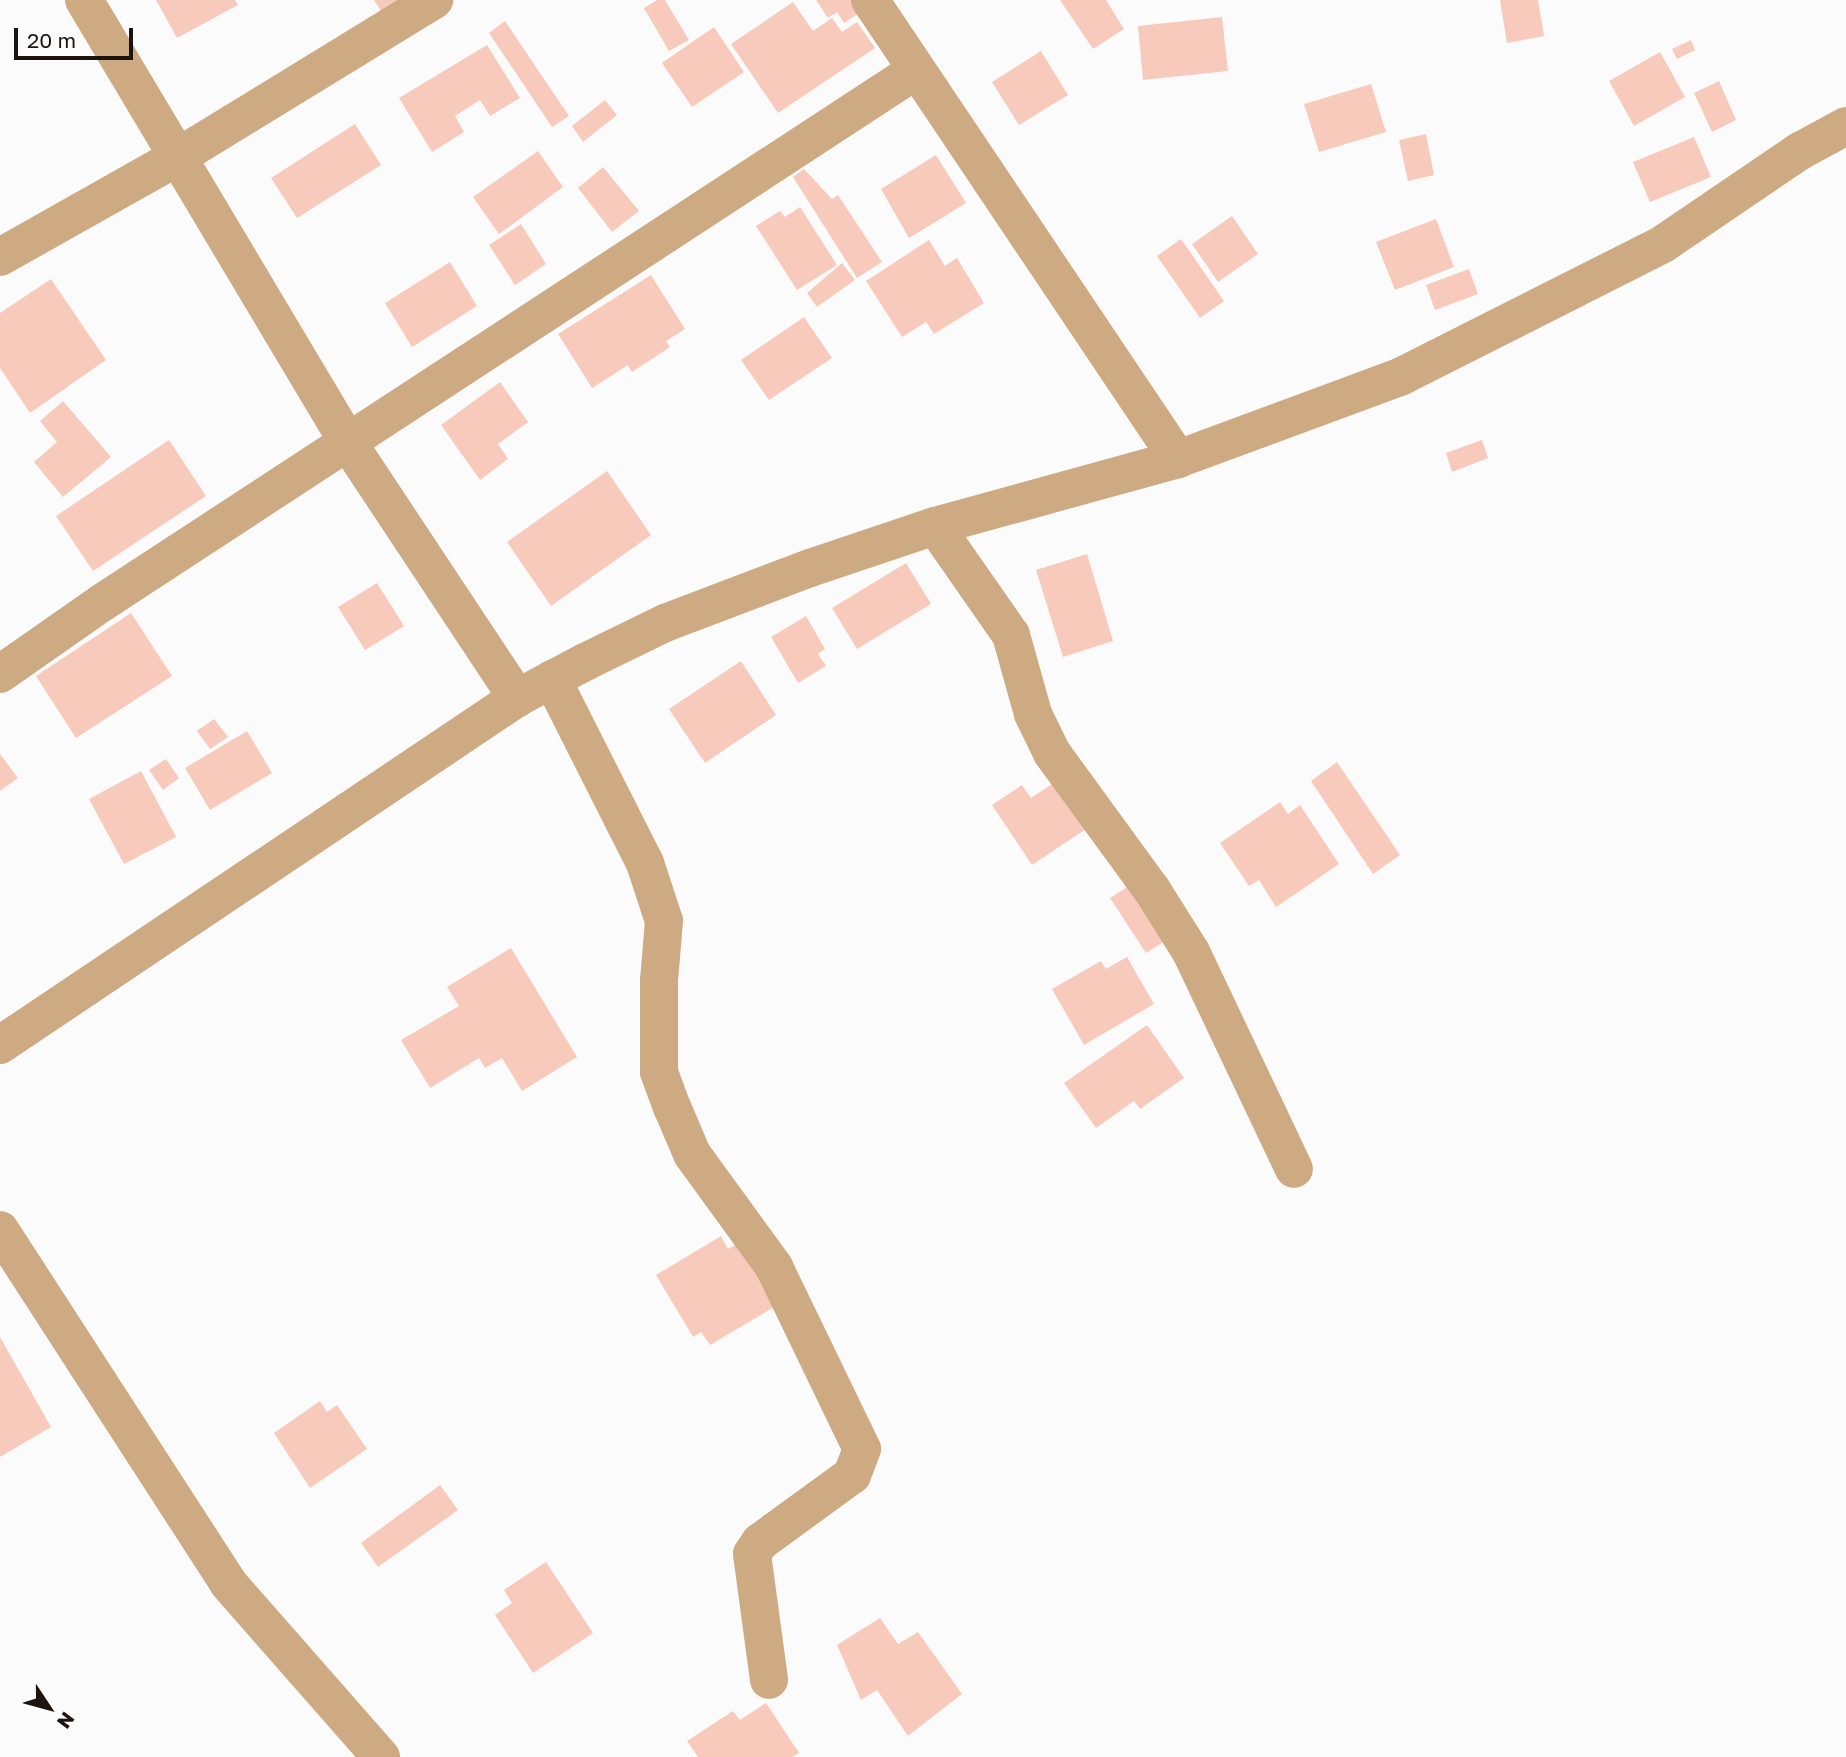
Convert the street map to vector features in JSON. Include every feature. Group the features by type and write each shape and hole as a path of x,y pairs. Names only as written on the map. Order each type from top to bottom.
{"street":[{"path":"83,0 349,444 517,698"},
{"path":"0,257 176,158 433,0"},
{"path":"875,1 915,71 1178,459"},
{"path":"0,674 103,602 349,444 915,71"},
{"path":"0,1045 517,698 664,624 934,526 1178,459 1328,406 1466,345 1663,244 1800,151 1846,126"},
{"path":"934,526 1011,635 1033,714 1052,753 1075,780 1115,844 1152,890 1191,952 1294,1170"},
{"path":"552,680 645,863 664,920 659,981 659,1072 672,1107 692,1154 774,1267 862,1449 852,1475 760,1542 752,1554 769,1680"},
{"path":"0,1230 228,1583 381,1757"}],"building":[{"path":"156,0 235,0 238,5 177,38"},
{"path":"374,0 414,0 386,19"},
{"path":"657,0 665,0 689,40 669,51 644,8"},
{"path":"816,0 854,0 862,11 844,23 837,12 828,18"},
{"path":"1060,0 1106,0 1124,29 1093,49"},
{"path":"1500,0 1538,0 1544,36 1507,43"},
{"path":"793,2 813,31 832,18 842,32 857,22 875,48 778,113 731,44"},
{"path":"1222,17 1228,71 1143,80 1138,26"},
{"path":"505,21 569,116 552,127 489,33"},
{"path":"714,27 744,72 692,107 662,63"},
{"path":"1691,40 1695,50 1677,59 1672,49"},
{"path":"487,45 520,98 490,116 480,100 455,116 464,132 432,152 399,98"},
{"path":"1041,51 1068,95 1019,125 992,82"},
{"path":"1660,52 1685,97 1634,126 1609,81"},
{"path":"1719,81 1736,120 1712,132 1694,93"},
{"path":"1371,84 1386,132 1319,152 1304,104"},
{"path":"605,100 617,115 583,142 572,126"},
{"path":"355,124 381,165 297,218 271,178"},
{"path":"1426,134 1434,175 1408,181 1399,140"},
{"path":"1694,137 1711,177 1650,202 1633,162"},
{"path":"538,151 563,187 499,234 473,197"},
{"path":"936,155 966,203 909,238 881,189"},
{"path":"603,167 639,211 612,232 578,188"},
{"path":"804,169 832,199 838,195 882,262 857,278 793,177"},
{"path":"800,207 837,265 797,290 756,226 780,211 785,217"},
{"path":"1232,216 1258,254 1218,282 1192,244"},
{"path":"1436,219 1454,267 1395,290 1376,242"},
{"path":"521,224 546,264 515,285 489,245"},
{"path":"1181,239 1224,301 1200,318 1157,256"},
{"path":"929,240 945,266 957,258 984,303 934,334 926,322 902,337 866,281"},
{"path":"450,262 477,306 412,347 385,303"},
{"path":"842,263 855,280 817,307 807,293"},
{"path":"1469,269 1478,294 1435,310 1426,285"},
{"path":"651,275 685,329 666,341 670,347 632,372 628,365 592,388 558,334"},
{"path":"51,279 106,360 30,413 0,368 0,313"},
{"path":"804,317 832,358 769,400 741,360"},
{"path":"500,382 528,422 498,444 508,459 480,480 441,425"},
{"path":"63,401 111,457 63,497 34,462 57,442 40,421"},
{"path":"169,440 206,496 93,571 56,516"},
{"path":"1482,440 1488,458 1452,472 1446,453"},
{"path":"607,471 651,535 551,606 507,542"},
{"path":"1087,554 1113,641 1063,657 1036,570"},
{"path":"906,563 931,604 857,649 832,608"},
{"path":"377,583 404,626 365,650 338,607"},
{"path":"131,613 172,676 76,738 36,676"},
{"path":"806,616 825,649 818,654 826,666 798,683 771,637"},
{"path":"741,661 776,715 705,763 669,709"},
{"path":"214,719 228,737 210,749 197,731"},
{"path":"247,731 272,773 210,810 185,768"},
{"path":"0,754 18,778 0,791"},
{"path":"166,759 179,778 163,790 149,770"},
{"path":"1337,762 1400,855 1373,874 1311,781"},
{"path":"141,771 176,837 124,864 89,799"},
{"path":"1064,776 1095,823 1032,865 992,805 1022,785 1031,798"},
{"path":"1280,802 1288,814 1300,805 1339,864 1276,907 1259,880 1249,886 1220,843"},
{"path":"1141,878 1176,934 1146,953 1110,898"},
{"path":"511,948 577,1057 522,1091 502,1058 485,1068 479,1058 430,1088 401,1040 459,1006 447,987"},
{"path":"1127,957 1154,1004 1084,1045 1052,989 1101,961 1106,969"},
{"path":"1147,1025 1184,1078 1140,1109 1134,1101 1096,1128 1064,1083"},
{"path":"721,1236 728,1249 749,1237 786,1300 710,1345 701,1332 693,1337 656,1275"},
{"path":"0,1337 51,1427 0,1457"},
{"path":"320,1401 327,1412 337,1405 367,1449 310,1488 274,1433"},
{"path":"440,1485 458,1510 378,1567 361,1543"},
{"path":"546,1562 593,1633 533,1673 495,1615 512,1603 504,1590"},
{"path":"880,1618 898,1644 918,1632 962,1694 908,1736 877,1690 861,1700 837,1645"},
{"path":"766,1703 799,1753 792,1757 698,1757 687,1741 733,1711 740,1720"}]}
